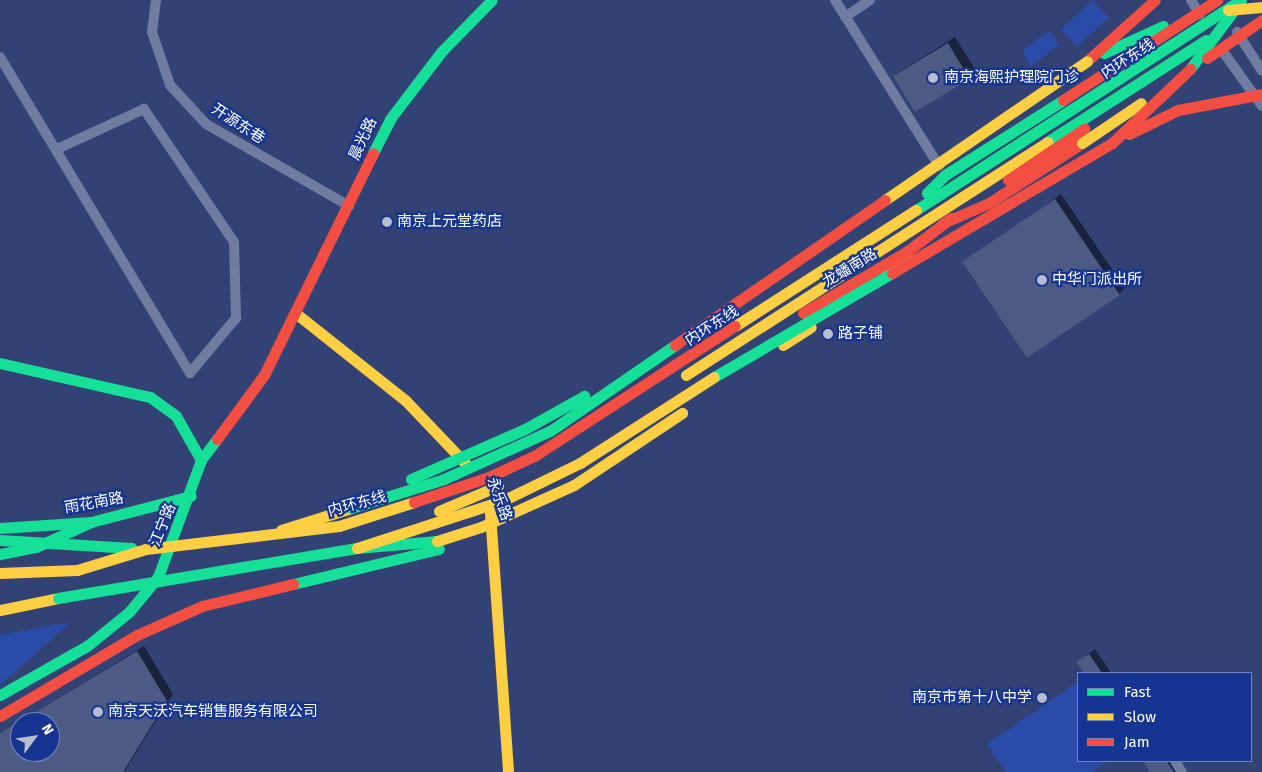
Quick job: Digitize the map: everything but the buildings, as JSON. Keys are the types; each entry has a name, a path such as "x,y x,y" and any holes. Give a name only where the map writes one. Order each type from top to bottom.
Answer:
{"main road":[{"name":"晨光路","path":"298,315 390,119 442,51 492,0"},
{"path":"274,533 315,516 351,508 444,479 550,431 1087,61 1155,0"},
{"path":"927,193 945,175 1216,0"},
{"path":"1112,143 1200,59 1241,0"},
{"name":"内环东线","path":"146,549 339,526 489,477 536,456 1241,0"},
{"name":"内环东线","path":"682,377 1262,2"},
{"path":"1087,61 1163,26 1262,7"},
{"name":"龙蟠南路","path":"474,475 601,409 685,350 927,193 1203,20"},
{"path":"944,223 989,203 1082,143 1262,20"},
{"name":"龙蟠南路","path":"486,500 568,461 909,250 944,223 1216,42"},
{"path":"357,548 502,501 580,463 767,343 937,250 1112,143 1178,110 1262,94"},
{"path":"0,716 137,635 202,606 449,547 511,520 574,485 872,287 909,250"},
{"name":"江宁路","path":"0,694 87,646 129,612 158,577 191,496 201,460 264,375 298,315"},
{"name":"永乐路","path":"298,315 406,401 451,444 474,475 486,500 494,532 508,772"},
{"path":"351,508 525,428 623,374 685,350"},
{"path":"0,363 150,397 176,416 201,460"},
{"path":"357,548 537,467 596,432"},
{"path":"0,610 58,598 357,548 424,545 481,527 574,485"},
{"name":"雨花南路","path":"0,528 91,522 191,496"},
{"path":"0,554 36,547 91,522"},
{"path":"0,540 146,549"},
{"path":"0,573 77,570 146,549"},
{"path":"0,596 58,598"}],"street":[{"name":"开源东巷","path":"156,0 152,32 170,85 206,124 349,206"},
{"path":"835,0 945,175"},
{"path":"845,17 870,0"},
{"path":"1191,0 1216,42 1262,106"},
{"path":"1216,0 1262,71"},
{"path":"1224,53 1242,41"},
{"path":"0,57 190,373 236,318 234,242 144,109 57,149"}],"shaded area":[{"path":"1093,0 1109,18 1077,47 1061,29"},
{"path":"1050,31 1059,45 1031,66 1022,50"},
{"path":"71,622 0,685 0,635"},
{"path":"1077,683 1077,762 1106,762 1091,772 1006,772 987,744"}],"traffic: fast":[{"path":"373,153 390,119 442,51 492,0"},
{"path":"916,210 1241,0"},
{"path":"1190,69 1237,6"},
{"path":"1104,53 1163,26"},
{"path":"1047,142 1206,40"},
{"path":"927,193 945,175 1063,100"},
{"path":"714,377 892,273"},
{"path":"351,508 444,479 550,431 675,345"},
{"path":"0,363 150,397 176,416 201,460"},
{"path":"411,479 525,429 584,396"},
{"path":"0,695 87,646 129,612 158,577 201,460 217,439"},
{"path":"0,528 91,522 191,496"},
{"path":"0,554 36,547 91,522"},
{"path":"0,540 132,548"},
{"path":"58,598 357,548 437,541"},
{"path":"293,584 439,549"}],"traffic: slow":[{"path":"1228,10 1262,7"},
{"path":"885,200 1087,61"},
{"path":"1082,143 1141,103"},
{"path":"686,375 1047,142"},
{"path":"735,326 916,210"},
{"path":"886,273 909,250"},
{"path":"298,315 406,401 465,463"},
{"path":"783,345 811,327"},
{"path":"357,548 502,501 580,463 714,377"},
{"path":"437,541 481,527 574,485 682,413"},
{"path":"439,511 498,486"},
{"path":"0,573 77,570 146,549 339,526 414,502"},
{"path":"281,530 351,508"},
{"path":"490,513 508,772"},
{"path":"0,610 58,598"}],"traffic: jam":[{"path":"1087,61 1155,0"},
{"path":"1063,100 1217,0"},
{"path":"1207,58 1262,20"},
{"path":"892,273 1112,143 1190,69"},
{"path":"1129,134 1178,110 1262,94"},
{"path":"1008,180 1084,129"},
{"path":"943,223 989,203 1082,143"},
{"path":"217,439 264,375 373,153"},
{"path":"675,345 885,200"},
{"path":"803,313 909,250 951,218"},
{"path":"414,502 489,477 536,455 735,326"},
{"path":"0,716 137,635 202,606 293,584"}],"place":[{"name":"南京海熙护理院门诊","path":"933,78"},
{"name":"南京上元堂药店","path":"387,222"},
{"name":"中华门派出所","path":"1042,280"},
{"name":"路子铺","path":"828,334"},
{"name":"南京市第十八中学","path":"1042,698"},
{"name":"南京天沃汽车销售服务有限公司","path":"98,712"}]}
